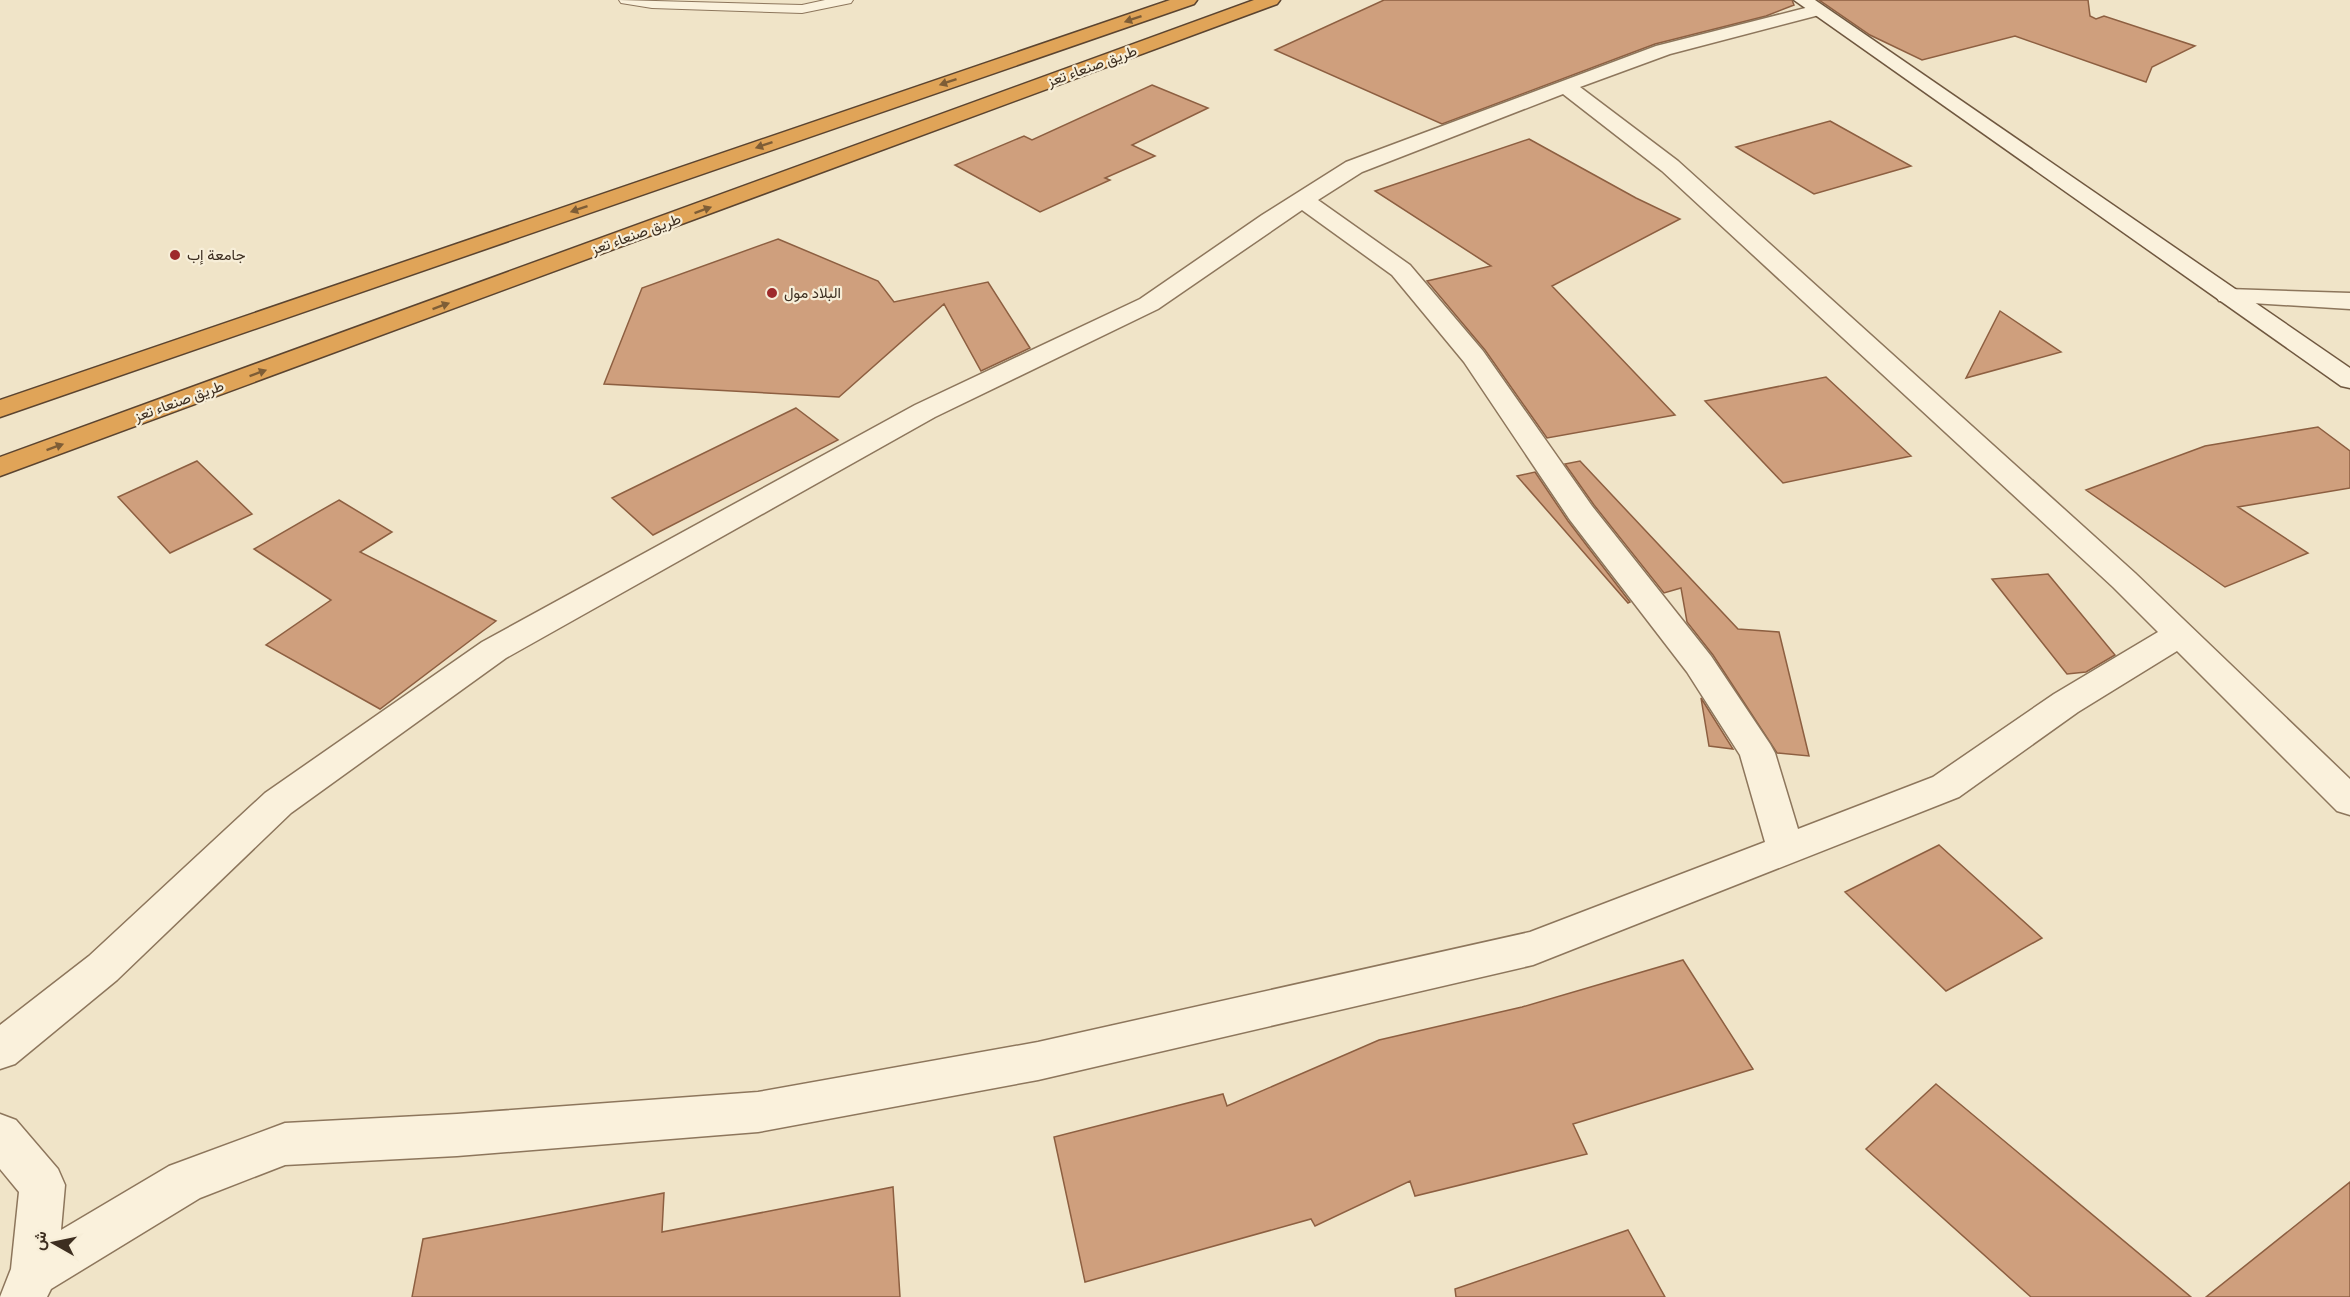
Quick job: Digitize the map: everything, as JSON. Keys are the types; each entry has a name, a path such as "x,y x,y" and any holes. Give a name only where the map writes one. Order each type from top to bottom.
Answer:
{"highway":[{"name":"طريق صنعاء تعز","path":"0,409 1188,0"},
{"name":"طريق صنعاء تعز","path":"0,467 1271,0"}],"street":[{"path":"0,1050 102,968 278,804 494,650 925,411 1149,304 1302,199 1354,168 1663,50 1810,5 2350,381"},
{"path":"1565,86 1670,166 2124,580 2350,801"},
{"path":"1302,199 1401,270 1474,357 1581,513 1699,664 1757,753 1786,849"},
{"path":"2228,296 2350,302"},
{"path":"28,1285 185,1182 285,1144 468,1134 758,1112 1038,1061 1533,948 1946,787 2066,703 2180,634"},
{"path":"0,1135 42,1185 28,1285"}],"lane":[{"path":"626,0 802,9 846,0"}],"building":[{"path":"1384,0 1792,0 1794,5 1766,16 1655,44 1442,124 1275,50"},
{"path":"1819,0 2088,0 2090,16 2096,19 2104,16 2195,46 2152,67 2146,82 2015,36 1922,60 1870,35"},
{"path":"1152,85 1208,108 1132,145 1155,156 1105,178 1110,180 1040,212 955,165 1024,136 1032,140"},
{"path":"1830,121 1911,166 1814,194 1736,147"},
{"path":"1529,139 1636,198 1680,219 1552,286 1675,415 1547,438 1485,350 1427,281 1491,266 1375,191"},
{"path":"778,239 878,281 894,302 988,282 1030,348 981,371 944,304 839,397 604,384 642,288"},
{"path":"2000,311 2061,352 1966,378"},
{"path":"1826,377 1911,456 1783,483 1705,401"},
{"path":"796,408 838,440 653,535 612,498"},
{"path":"2318,427 2350,451 2350,488 2238,507 2308,553 2225,587 2086,490 2205,446"},
{"path":"197,461 252,514 170,553 118,497"},
{"path":"1580,461 1738,629 1779,632 1809,756 1777,753 1713,655 1687,622 1681,588 1664,593 1594,505 1565,464"},
{"path":"1535,472 1568,521 1630,602 1628,603 1517,476"},
{"path":"339,500 392,532 360,552 496,621 380,709 266,645 331,600 254,549"},
{"path":"2048,574 2115,655 2086,672 2067,674 1992,579"},
{"path":"1701,698 1733,749 1709,746"},
{"path":"1939,845 2042,938 1946,991 1845,892"},
{"path":"1683,960 1753,1069 1573,1124 1587,1154 1415,1196 1410,1181 1315,1226 1311,1219 1085,1282 1054,1137 1223,1094 1227,1106 1379,1040 1522,1007"},
{"path":"1936,1084 2191,1297 2031,1297 1866,1149"},
{"path":"2350,1182 2350,1297 2206,1297"},
{"path":"893,1187 900,1297 412,1297 423,1239 664,1193 662,1232"},
{"path":"1628,1230 1665,1297 1456,1297 1455,1289"}],"place":[{"name":"جامعة إب","path":"175,255"},
{"name":"البلاد مول","path":"772,293"}]}
